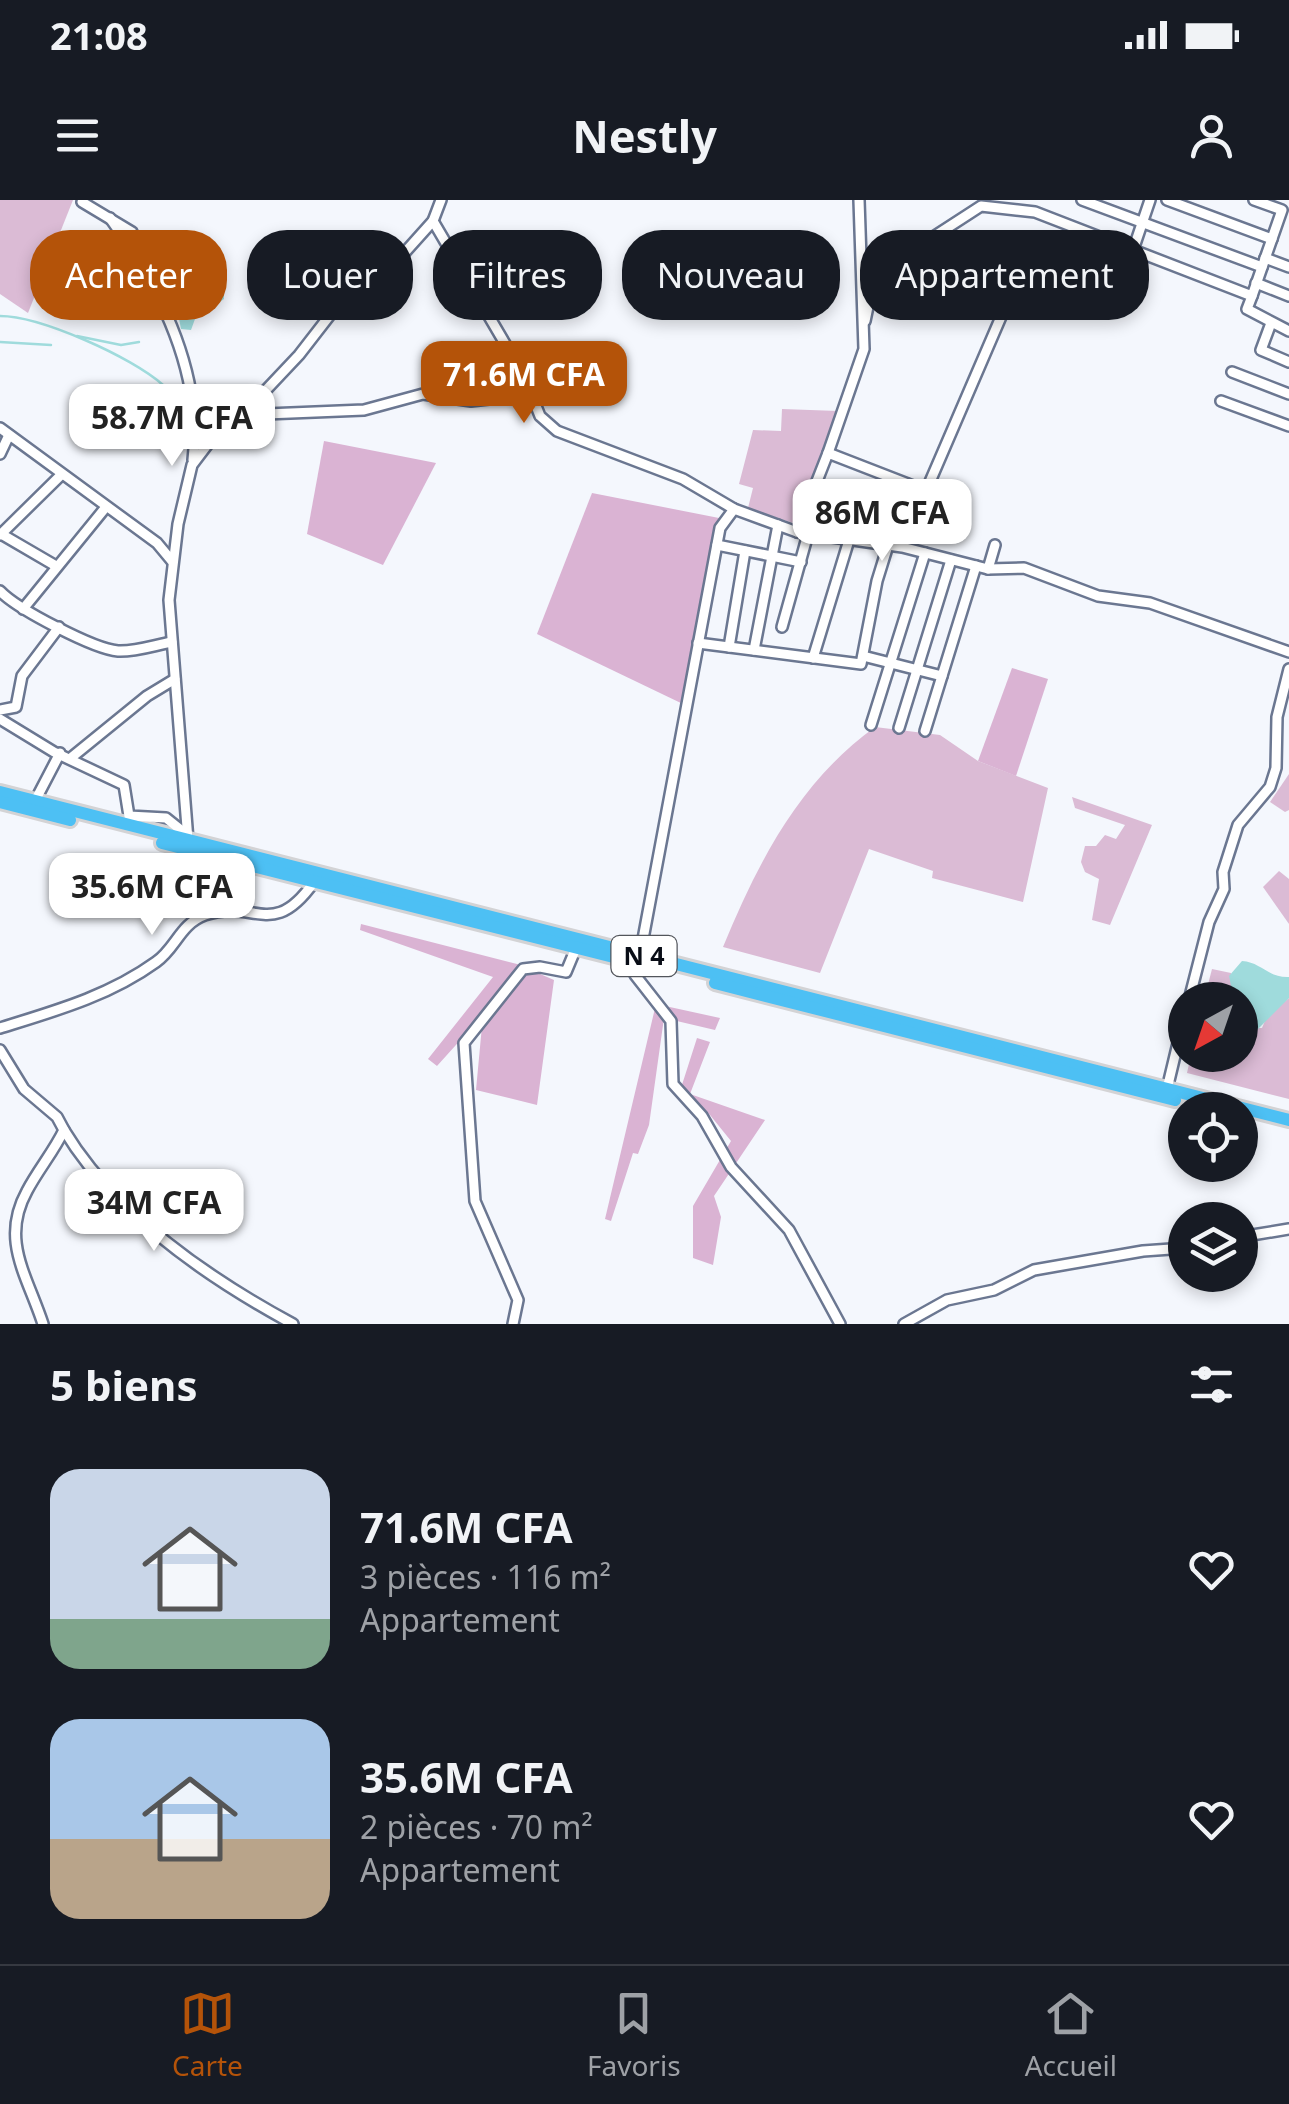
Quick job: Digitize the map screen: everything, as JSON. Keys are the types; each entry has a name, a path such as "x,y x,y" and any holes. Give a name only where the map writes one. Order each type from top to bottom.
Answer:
{"highway":[{"name":"N 4","path":"0,792 187,837 1168,1097"},
{"name":"N 4","path":"0,802 576,948 639,959 1289,1120"},
{"path":"1258,1121 1289,1129"}],"street":[{"path":"192,465 214,436 298,355 322,320 354,293 381,280 433,220 441,200"},
{"path":"782,627 800,562 803,533 864,349 859,200"},
{"path":"1082,200 1142,224 1289,267"},
{"path":"1140,230 1150,200"},
{"path":"1167,200 1272,239"},
{"path":"1254,200 1282,210 1246,309 1289,330"},
{"path":"82,201 129,230"},
{"path":"941,230 973,208 1034,212 1077,230"},
{"path":"110,218 156,287 188,379 195,440 172,562 172,642 187,837"},
{"path":"433,220 524,376 537,408"},
{"path":"1276,226 1289,232"},
{"path":"1149,259 1252,296"},
{"path":"1256,283 1289,296"},
{"path":"828,452 926,491 1000,320"},
{"path":"1270,324 1261,350 1289,362"},
{"path":"1232,372 1289,394"},
{"path":"239,416 364,410 423,394 471,401 516,396 537,408 557,430 684,479 734,508 778,525 988,569 1024,568 1098,596 1150,603 1289,652"},
{"path":"1221,401 1289,426"},
{"path":"0,428 157,542 172,562"},
{"path":"0,454 10,435"},
{"path":"56,566 1,534 60,475"},
{"path":"698,643 861,664 887,545 907,484"},
{"path":"22,609 106,507"},
{"path":"734,508 720,528 634,976 673,1028 674,1084 702,1116 732,1167 788,1230 840,1324"},
{"path":"754,650 778,525"},
{"path":"813,658 849,540"},
{"path":"988,569 995,544"},
{"path":"717,545 800,562"},
{"path":"729,647 745,550"},
{"path":"871,726 926,553"},
{"path":"899,728 951,560"},
{"path":"925,731 976,566"},
{"path":"0,591 22,609 118,651 172,642"},
{"path":"0,710 16,707 22,676 59,627"},
{"path":"863,656 942,676"},
{"path":"1193,982 1209,922 1224,888 1223,872 1238,825 1270,788 1276,768 1276,716 1289,670"},
{"path":"72,757 104,728 176,679"},
{"path":"0,719 124,785 129,816 166,818 187,837"},
{"path":"35,802 60,753"},
{"path":"0,1028 94,998 156,962 188,924 207,914 230,911 276,916 304,897 314,882"},
{"path":"514,1324 518,1300 475,1201 464,1042 522,970 540,967 566,972 576,948"},
{"path":"0,1050 24,1090 57,1117 82,1158 142,1219 206,1273 294,1324"},
{"path":"1167,1089 1171,1072"},
{"path":"43,1324 16,1252 12,1227 27,1191 64,1130"},
{"path":"1258,1234 1289,1230"},
{"path":"904,1324 946,1300 994,1290 1034,1270 1168,1249"}],"shaded area":[{"path":"0,200 73,200 61,230 30,230 28,313 0,294"},
{"path":"782,409 838,411 796,524 748,508 753,488 739,484 753,430 781,431"},
{"path":"324,441 436,463 383,565 307,534"},
{"path":"592,493 719,518 685,705 537,634"},
{"path":"1012,668 1048,679 1016,776 978,761"},
{"path":"875,727 940,735 978,761 1048,788 1023,902 932,878 933,871 869,849 820,973 723,947 766,855 803,798 848,749"},
{"path":"1289,774 1289,810 1285,812 1270,802"},
{"path":"1072,797 1152,825 1110,925 1092,920 1099,879 1085,872 1081,862 1085,846 1096,846 1105,835 1116,839 1125,825 1075,808"},
{"path":"1279,871 1289,879 1289,924 1263,887"},
{"path":"361,924 517,964 554,980 537,1105 476,1090 483,1015 437,1066 428,1059 493,977 360,930"},
{"path":"1212,969 1231,973 1232,982 1209,982"},
{"path":"1289,998 1289,1099 1187,1073 1258,1072 1258,1028"},
{"path":"656,1004 720,1018 715,1030 664,1018 649,1125 638,1154 633,1153 611,1221 605,1219"},
{"path":"697,1038 710,1042 690,1094 765,1120 714,1196 721,1217 713,1265 693,1258 693,1206 731,1141 710,1115 680,1091"}],"water":[{"path":"179,320 195,320 191,330 181,329"},
{"path":"1242,961 1254,964 1289,977 1289,998 1258,1029 1258,982 1230,982 1229,976"}],"waterway":[{"path":"0,316 38,323 85,340 130,362 163,385"},
{"path":"77,336 121,345 139,342"},
{"path":"0,342 51,345"}]}
